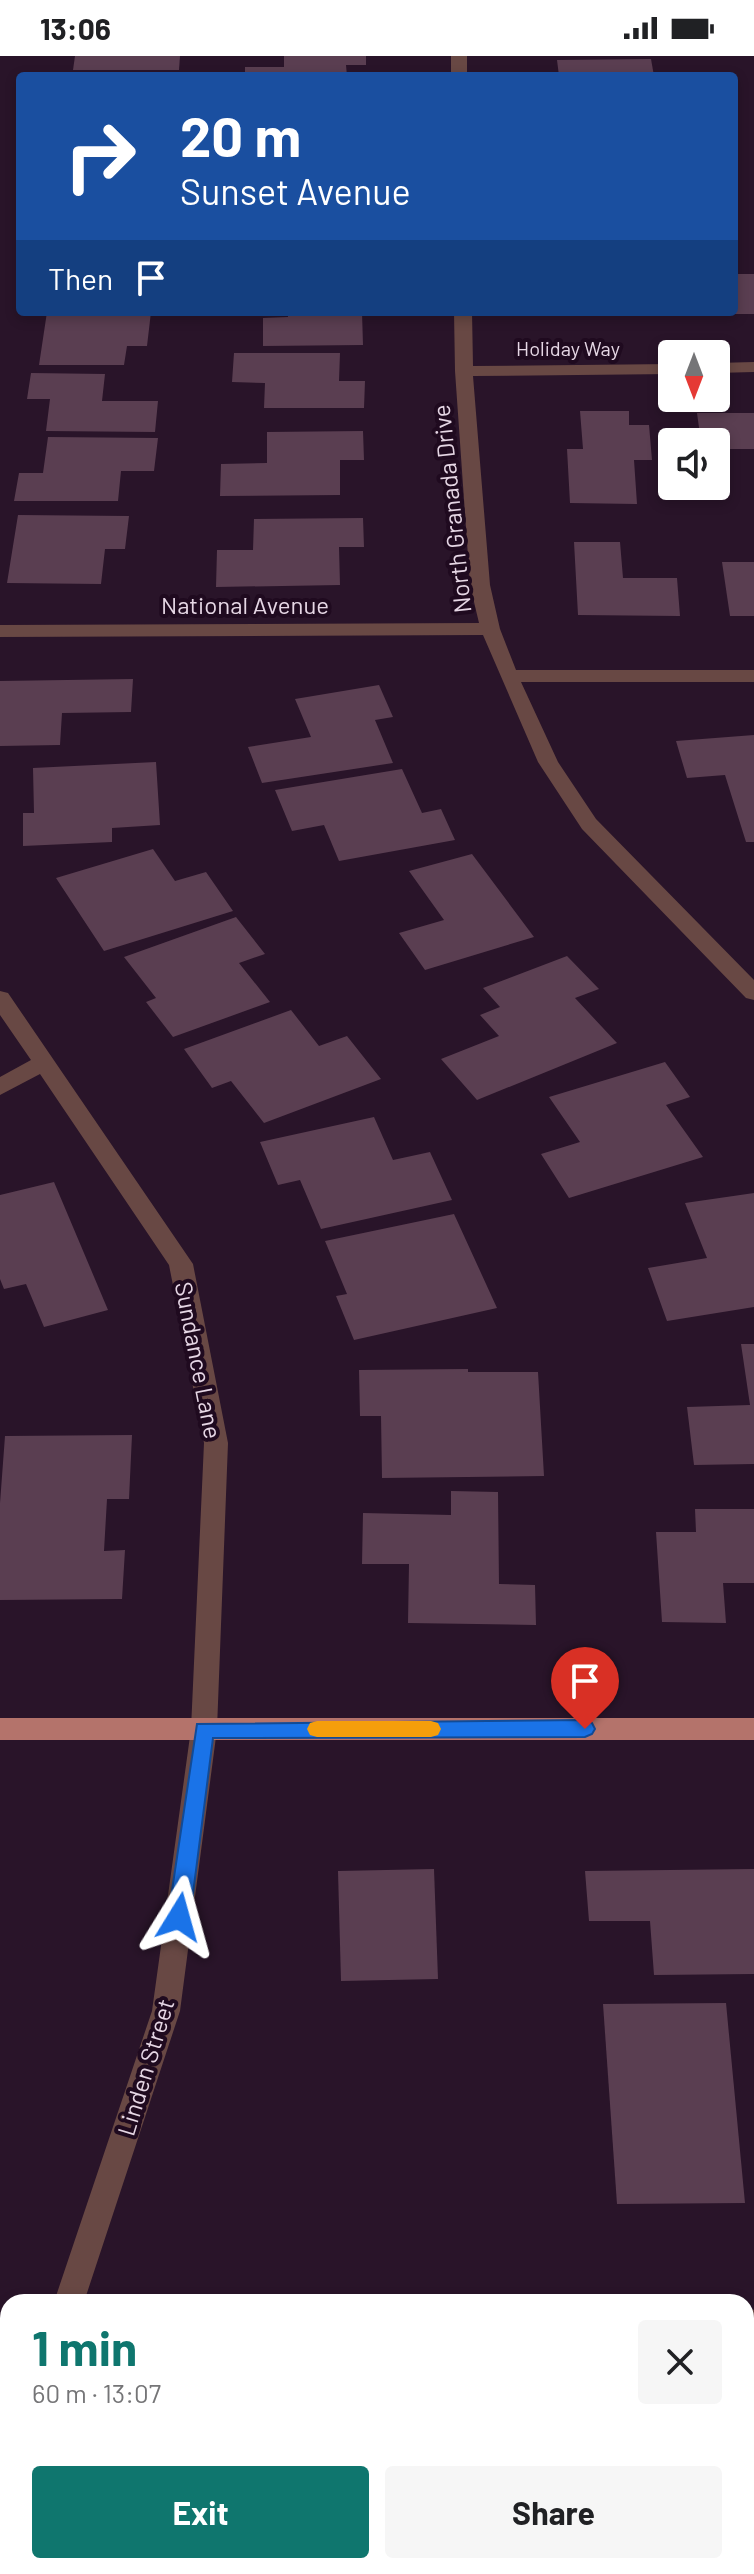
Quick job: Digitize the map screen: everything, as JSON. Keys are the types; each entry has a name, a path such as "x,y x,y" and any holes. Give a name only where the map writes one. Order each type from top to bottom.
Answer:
{"main road":[{"path":"0,1729 754,1729"}],"street":[{"name":"North Granada Drive","path":"463,316 464,371 480,585 490,629 508,676 548,762 589,824 754,993"},
{"path":"730,368 754,367"},
{"name":"Holiday Way","path":"464,371 658,369"},
{"name":"National Avenue","path":"0,631 490,629"},
{"path":"508,676 754,676"},
{"name":"Sundance Lane","path":"0,998 181,1264 216,1443 204,1729"},
{"path":"0,1087 45,1062"},
{"name":"Linden Street","path":"72,2294 166,2011 204,1729"}],"building":[{"path":"75,56 180,56 179,70 73,70"},
{"path":"284,56 366,56 366,65 346,65 347,72 245,72 245,67 284,67"},
{"path":"651,59 653,72 558,72 557,60"},
{"path":"738,274 754,274 754,314 738,314"},
{"path":"46,316 151,316 147,346 127,346 124,365 39,365"},
{"path":"362,316 363,345 263,346 263,318"},
{"path":"234,353 340,353 339,381 365,381 364,408 264,408 265,383 232,382"},
{"path":"31,373 105,374 102,401 158,401 155,432 46,431 50,399 27,399"},
{"path":"580,411 629,411 629,425 649,425 652,460 634,460 637,504 570,503 567,449 583,449"},
{"path":"697,413 754,413 754,449 730,449 730,428 699,428"},
{"path":"363,431 364,460 340,460 340,495 220,496 221,464 267,463 267,432"},
{"path":"48,437 158,438 154,471 121,471 118,501 14,501 19,473 43,473"},
{"path":"18,515 129,516 125,549 105,549 101,584 7,583"},
{"path":"363,518 364,547 339,547 340,585 216,587 217,550 253,550 254,519"},
{"path":"574,542 620,542 623,578 677,578 680,616 578,615"},
{"path":"722,562 754,562 754,616 730,616"},
{"path":"133,679 131,712 62,713 60,745 0,746 0,681"},
{"path":"379,685 393,717 375,720 393,763 262,783 248,747 311,737 295,699"},
{"path":"754,735 754,842 746,842 725,775 687,778 676,741"},
{"path":"156,762 160,825 112,828 112,842 23,846 23,813 34,813 33,768"},
{"path":"402,769 422,813 441,809 455,840 339,861 324,825 292,831 275,790"},
{"path":"153,849 175,881 206,872 233,911 104,951 56,878"},
{"path":"472,854 534,937 425,970 399,933 444,920 409,871"},
{"path":"236,917 265,954 239,963 270,1002 173,1037 146,1002 156,998 124,957"},
{"path":"567,956 599,989 575,998 617,1043 477,1100 441,1059 499,1036 480,1015 500,1007 483,988"},
{"path":"291,1010 319,1046 347,1036 381,1079 264,1123 231,1081 212,1088 184,1049"},
{"path":"665,1062 690,1097 666,1105 703,1157 569,1198 541,1154 580,1142 549,1097"},
{"path":"374,1117 393,1160 430,1152 452,1200 321,1229 300,1180 278,1185 260,1142"},
{"path":"54,1182 108,1310 44,1327 26,1284 4,1289 0,1279 0,1195"},
{"path":"754,1193 754,1307 667,1321 648,1268 707,1258 685,1203"},
{"path":"454,1214 497,1308 354,1340 336,1296 347,1294 325,1241"},
{"path":"741,1344 754,1344 754,1464 694,1465 687,1407 750,1405"},
{"path":"468,1369 468,1372 538,1372 544,1476 382,1478 381,1416 360,1416 359,1370"},
{"path":"132,1435 129,1499 107,1499 104,1551 125,1550 122,1599 0,1600 0,1503 5,1436"},
{"path":"451,1491 498,1492 499,1584 535,1585 536,1625 408,1623 409,1564 362,1564 363,1513 451,1515"},
{"path":"695,1509 754,1509 754,1583 723,1583 726,1623 662,1622 656,1532 696,1532"},
{"path":"434,1869 438,1979 341,1981 338,1871"},
{"path":"754,1869 754,1974 654,1975 650,1921 589,1921 585,1871"},
{"path":"726,2003 745,2203 617,2204 603,2004"}],"slow traffic":[{"path":"317,1729 431,1729"}],"route":[{"path":"179,1917 204,1729 585,1729"}]}
